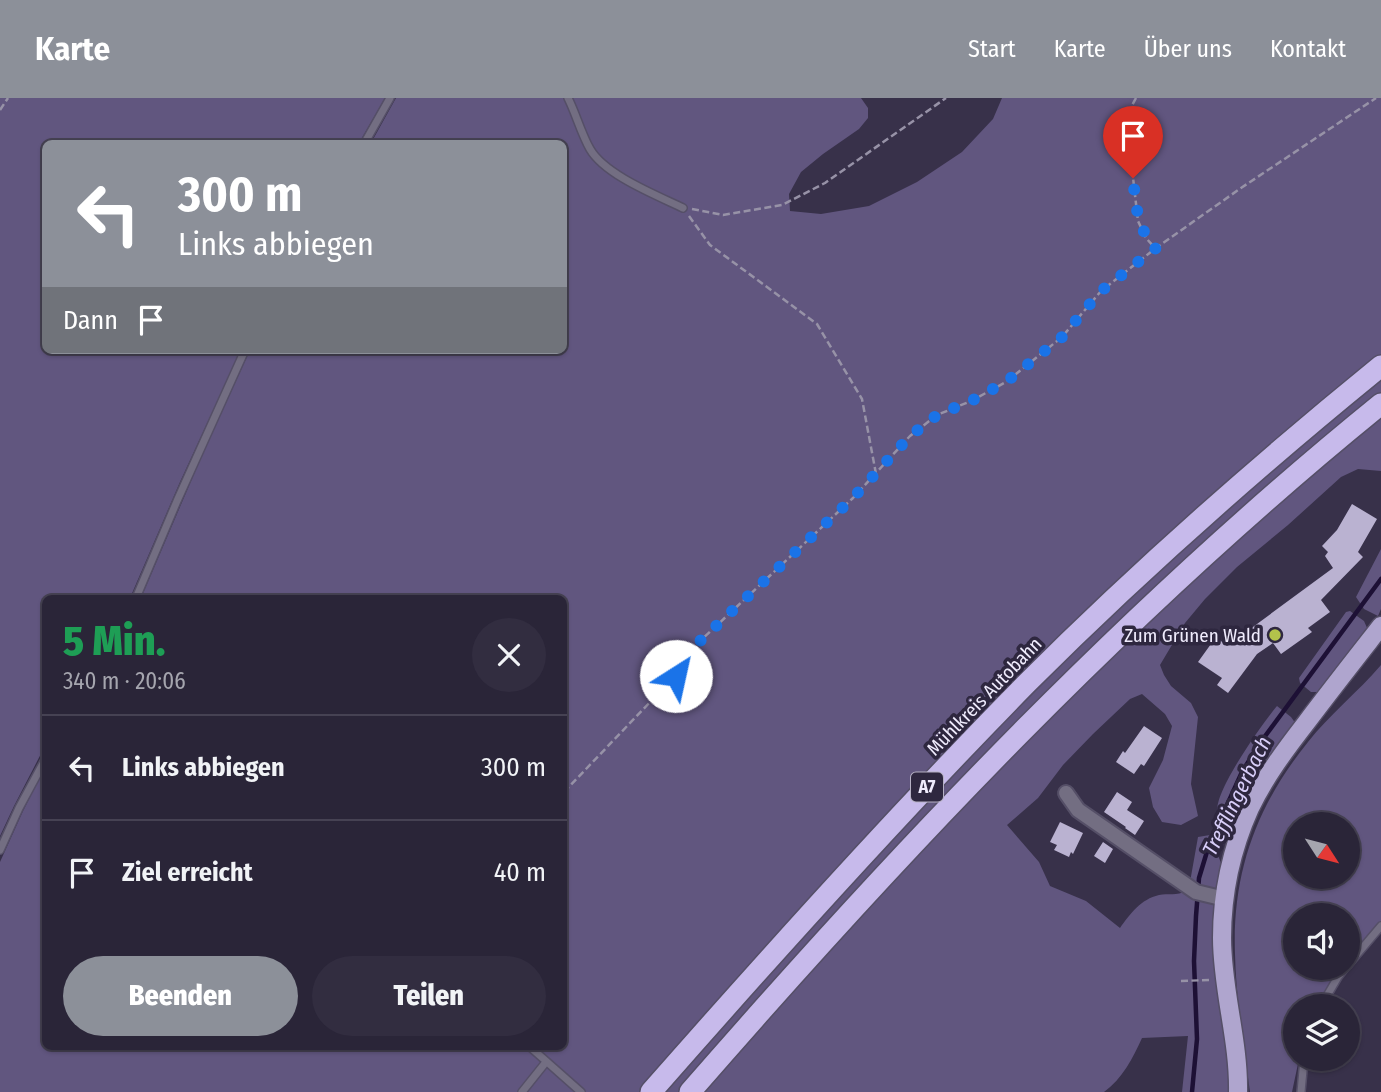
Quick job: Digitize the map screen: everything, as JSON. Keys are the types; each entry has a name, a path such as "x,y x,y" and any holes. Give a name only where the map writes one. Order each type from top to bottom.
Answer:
{"highway":[{"name":"Mühlkreis Autobahn","path":"651,1092 820,902 1027,683 1222,500 1381,366"},
{"name":"A7","path":"690,1092 948,808 1115,638 1241,521 1381,404"}],"main road":[{"path":"1238,1092 1237,1058 1224,968 1219,897 1239,837 1261,786 1381,626"}],"street":[{"path":"1066,793 1078,810 1196,892 1219,897"}],"lane":[{"path":"366,140 390,98"},
{"path":"568,98 591,151 609,169 631,183 683,208"},
{"path":"137,595 243,354"},
{"path":"0,850 42,765"},
{"path":"1360,950 1381,926"},
{"path":"534,1050 579,1090"},
{"path":"522,1092 547,1062"},
{"path":"1301,1092 1303,1071"}],"path":[{"path":"0,110 8,98"},
{"path":"683,208 723,215 782,205 825,183 946,98"},
{"path":"1136,98 1128,113 1128,134 1138,221 1146,238 1156,248"},
{"path":"567,789 676,676 699,642 853,498 910,436 937,415 1006,382 1062,337 1101,291 1156,248 1376,98"},
{"path":"683,208 710,245 817,324 862,399 876,474"},
{"path":"1181,981 1206,981"}],"shaded area":[{"path":"0,98 385,98 361,140 42,140 42,354 239,354 131,595 42,595 42,752 0,836"},
{"path":"396,98 861,98 868,108 868,118 859,129 801,172 789,194 790,211 821,214 869,206 917,182 962,152 993,119 1002,98 1381,98 1381,471 1358,469 1341,477 1237,567 1185,623 1160,665 1171,686 1191,703 1198,717 1191,784 1198,816 1181,825 1162,822 1153,807 1149,788 1163,760 1172,726 1165,714 1142,694 1130,699 1093,734 1063,765 1038,798 1007,825 1039,862 1050,886 1086,901 1120,928 1141,904 1159,895 1186,891 1209,900 1216,906 1218,990 1230,1092 1182,1092 1188,1036 1142,1038 1122,1074 1104,1092 0,1092 0,862 42,773 42,1050 567,1050 567,595 142,595 248,354 567,354 567,140 373,140"},
{"path":"1381,549 1381,609 1378,616 1364,609 1356,597"},
{"path":"1350,611 1364,621 1368,630 1319,692 1311,692 1300,683 1299,678 1346,612"},
{"path":"1381,665 1381,921 1360,945 1360,903 1283,903 1283,980 1331,980 1323,994 1283,994 1283,1071 1296,1071 1292,1092 1250,1092 1235,954 1235,924 1243,867 1251,841 1275,790 1316,732"},
{"path":"1277,706 1296,724 1241,813 1223,819 1217,811 1227,781 1249,744"},
{"path":"1210,835 1221,863 1217,892 1200,888 1190,882 1198,837"}],"building":[{"name":"Zum Grünen Wald","path":"1352,504 1377,519 1358,552 1363,557 1321,600 1330,612 1308,628 1312,632 1281,654 1273,643 1257,654 1228,693 1217,685 1222,678 1198,662 1216,637 1227,646 1333,568 1325,556 1328,552 1322,546 1337,530"},
{"path":"1144,726 1162,738 1144,766 1141,764 1134,774 1116,762"},
{"path":"1117,792 1132,802 1127,810 1144,821 1135,835 1104,812"},
{"path":"1060,822 1083,833 1069,857 1054,850 1057,845 1050,842"},
{"path":"1103,842 1113,849 1105,863 1094,856"}],"waterway":[{"name":"Trefflingerbach","path":"1192,1092 1197,1039 1194,961 1196,916 1199,878 1209,845 1242,772 1260,743 1381,579"}],"place":[{"name":"Zum Grünen Wald","path":"1275,635"}],"route":[{"path":"676,676 699,642 853,498 910,436 937,415 1006,382 1062,337 1101,291 1156,248 1146,238 1138,221 1133,178"}]}
